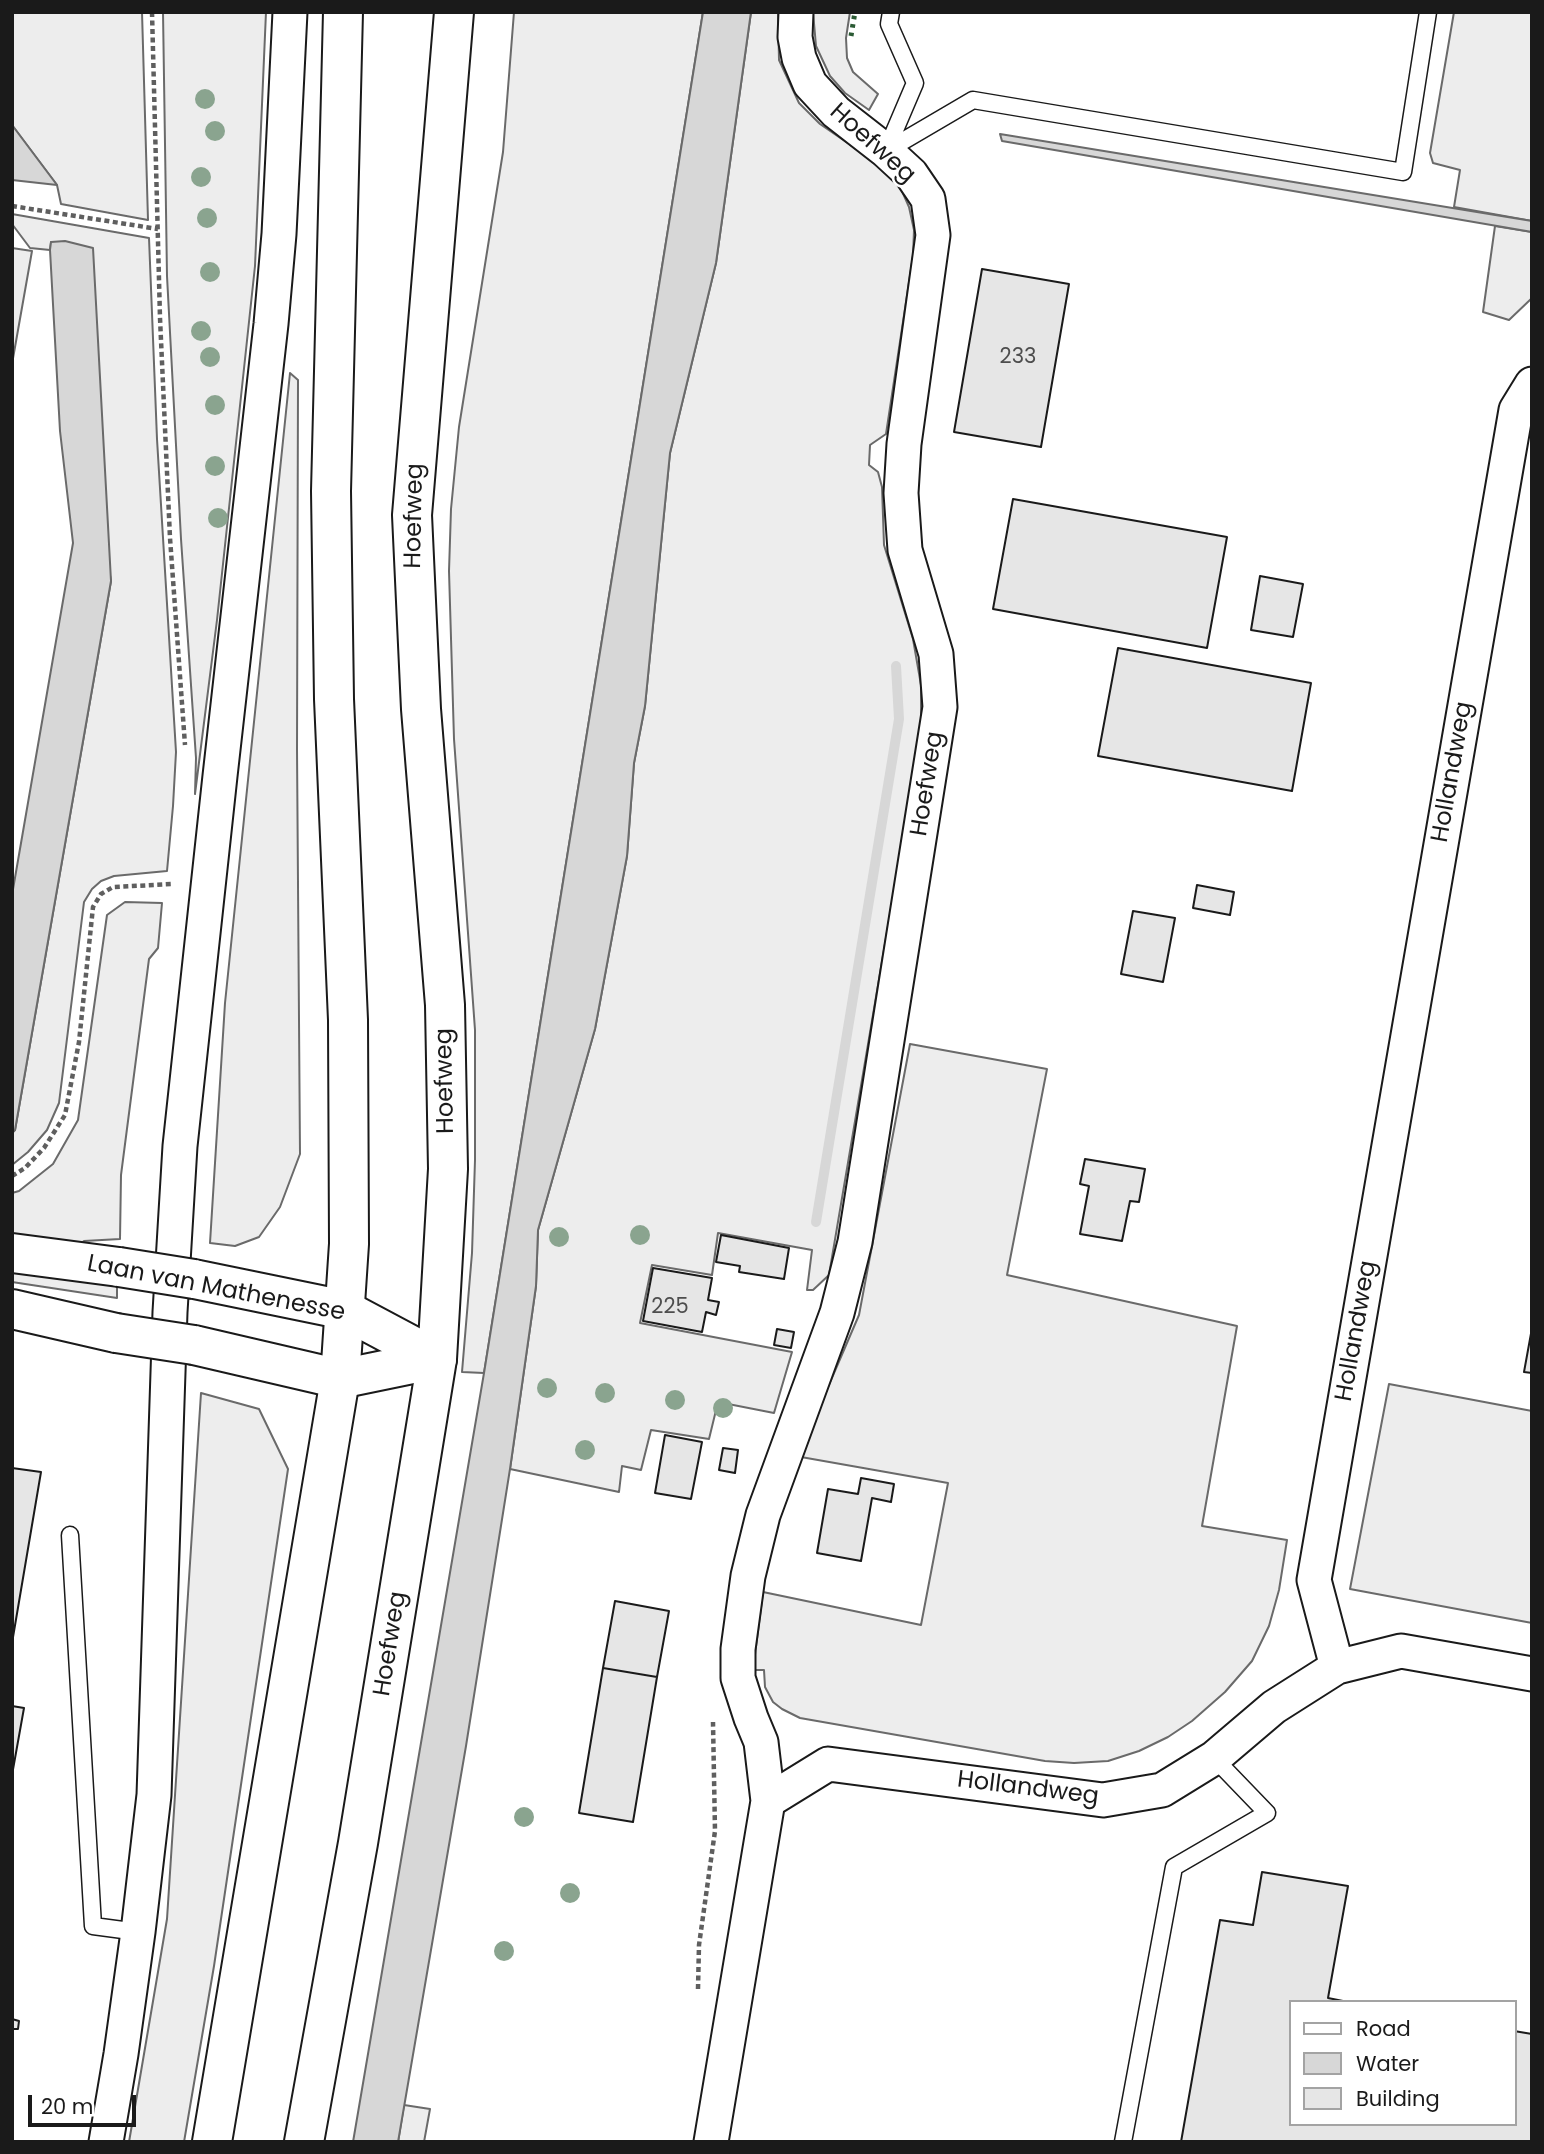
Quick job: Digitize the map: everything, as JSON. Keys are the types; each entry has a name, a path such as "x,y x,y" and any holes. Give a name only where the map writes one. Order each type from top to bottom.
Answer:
{"main road":[{"path":"212,2142 340,1379 345,1310 349,1244 348,1020 334,699 331,491 343,12"},
{"name":"Hoefweg","path":"304,2142 358,1843 437,1359 448,1169 445,1005 421,709 412,515 454,12"},
{"name":"Laan van Mathenesse","path":"12,1253 194,1279 345,1310 437,1359"},
{"path":"12,1309 117,1333 194,1345 340,1379 437,1359"}],"street":[{"path":"106,2142 138,1932 154,1795 170,1312 180,1146 272,312 279,234 290,12"},
{"name":"Hoefweg","path":"711,2142 768,1801 761,1742 738,1678 738,1649 748,1576 763,1515 837,1314 855,1242 940,707 936,654 905,550 901,493 904,444 933,235 928,199 911,174 886,150 836,112 810,84 799,58 795,37 796,12"},
{"name":"Hollandweg","path":"768,1801 828,1764 1103,1800 1161,1790 1214,1758 1274,1707 1337,1667 1314,1580 1516,410 1532,384"},
{"path":"1337,1667 1401,1651 1532,1674"}],"lane":[{"path":"886,150 915,83 889,24 891,12"},
{"path":"886,150 973,100 1403,173 1428,12"},
{"path":"69,1535 93,1926 138,1932"},
{"path":"1123,2142 1174,1867 1267,1813 1214,1758"}],"path":[{"path":"152,12 170,538 186,756"},
{"path":"12,205 158,229"},
{"path":"12,1176 44,1148 65,1115 79,1042 93,907 101,894 113,887 177,884"},
{"path":"698,1992 699,1945 715,1831 713,1716 738,1678"}],"shaded area":[{"path":"12,12 142,12 148,220 61,204 57,185 12,125"},
{"path":"163,12 266,12 255,266 217,620 195,794 196,758 167,276"},
{"path":"514,12 703,12 484,1373 462,1372 472,1253 475,1030 454,739 449,571 451,509 459,427 503,152"},
{"path":"751,12 778,12 779,60 799,103 820,124 881,166 898,182 909,207 914,230 913,256 886,434 870,445 869,465 878,472 882,487 884,545 913,639 921,685 921,731 829,1275 813,1290 807,1290 812,1250 718,1233 712,1275 652,1265 640,1323 792,1352 774,1413 718,1402 709,1439 651,1430 641,1470 622,1466 619,1492 510,1469 536,1286 538,1230 595,1029 627,856 634,763 645,706 670,453 716,263"},
{"path":"813,12 850,12 846,38 847,58 853,72 878,94 869,110 845,93 830,76 816,46"},
{"path":"1454,12 1532,12 1532,221 1454,207 1460,170 1433,163 1430,153"},
{"path":"12,214 149,238 157,439 176,752 167,871 114,876 101,881 84,902 59,1103 47,1130 28,1152 12,1165 12,1133 15,1130 111,581 51,242 50,250 30,248 12,224"},
{"path":"1495,226 1532,232 1532,298 1509,320 1483,312"},
{"path":"12,248 32,251 12,364"},
{"path":"290,373 298,380 300,1154 280,1207 259,1237 235,1246 210,1243 225,1003"},
{"path":"125,902 162,903 158,948 149,959 121,1175 120,1239 84,1241 76,1248 12,1241 12,1193 19,1191 53,1164 78,1120 107,915"},
{"path":"910,1044 1047,1069 1007,1275 1237,1326 1202,1526 1287,1540 1279,1590 1269,1626 1252,1661 1225,1692 1192,1721 1168,1737 1139,1751 1108,1761 1045,1761 800,1718 773,1702 765,1687 764,1670 753,1670 763,1592 921,1625 948,1483 801,1457 859,1315"},
{"path":"12,1266 117,1285 117,1298 12,1282"},
{"path":"1389,1384 1532,1411 1532,1623 1350,1589"},
{"path":"201,1393 259,1409 288,1469 214,1966 184,2142 129,2142 167,1919"},
{"path":"404,2105 430,2109 424,2142 398,2142"}],"water":[{"path":"703,12 751,12 716,263 670,453 645,706 634,763 627,856 595,1029 538,1230 536,1286 510,1469 398,2142 353,2142 484,1373"},
{"path":"12,125 57,185 12,180"},
{"path":"1000,134 1532,221 1532,232 1002,141"},
{"path":"65,241 93,248 111,581 15,1130 12,1133 12,895 73,543 60,431 50,250 51,242"}],"building":[{"path":"982,269 1069,284 1041,447 954,432"},
{"path":"1013,499 1227,537 1207,648 993,609"},
{"path":"1260,576 1303,584 1293,637 1251,630"},
{"path":"1118,648 1311,683 1292,791 1098,756"},
{"path":"1197,885 1234,892 1230,915 1193,908"},
{"path":"1133,911 1175,918 1163,982 1121,974"},
{"path":"1085,1159 1145,1169 1139,1202 1130,1201 1122,1241 1080,1234 1089,1186 1080,1184"},
{"path":"721,1235 789,1248 784,1279 739,1272 740,1266 716,1262"},
{"path":"653,1268 712,1278 708,1300 719,1302 716,1315 706,1312 702,1332 643,1321"},
{"path":"1532,1328 1532,1373 1524,1372"},
{"path":"777,1329 794,1332 791,1348 774,1345"},
{"path":"665,1435 702,1442 691,1499 655,1493"},
{"path":"723,1448 738,1450 735,1473 719,1470"},
{"path":"12,1468 41,1472 12,1643"},
{"path":"861,1478 894,1484 891,1502 872,1498 861,1561 817,1553 828,1489 858,1494"},
{"path":"615,1601 669,1611 657,1677 603,1668"},
{"path":"603,1668 657,1677 633,1822 579,1813"},
{"path":"12,1706 24,1708 12,1775"},
{"path":"1262,1872 1348,1886 1328,1998 1338,2000 1288,2000 1288,2126 1516,2126 1516,2031 1532,2034 1532,2142 1181,2142 1220,1920 1253,1925"},
{"path":"12,2019 19,2021 18,2029 12,2029"}],"waterway":[{"path":"816,1222 899,719 896,666"}],"hedge":[{"path":"851,36 855,12"}]}
